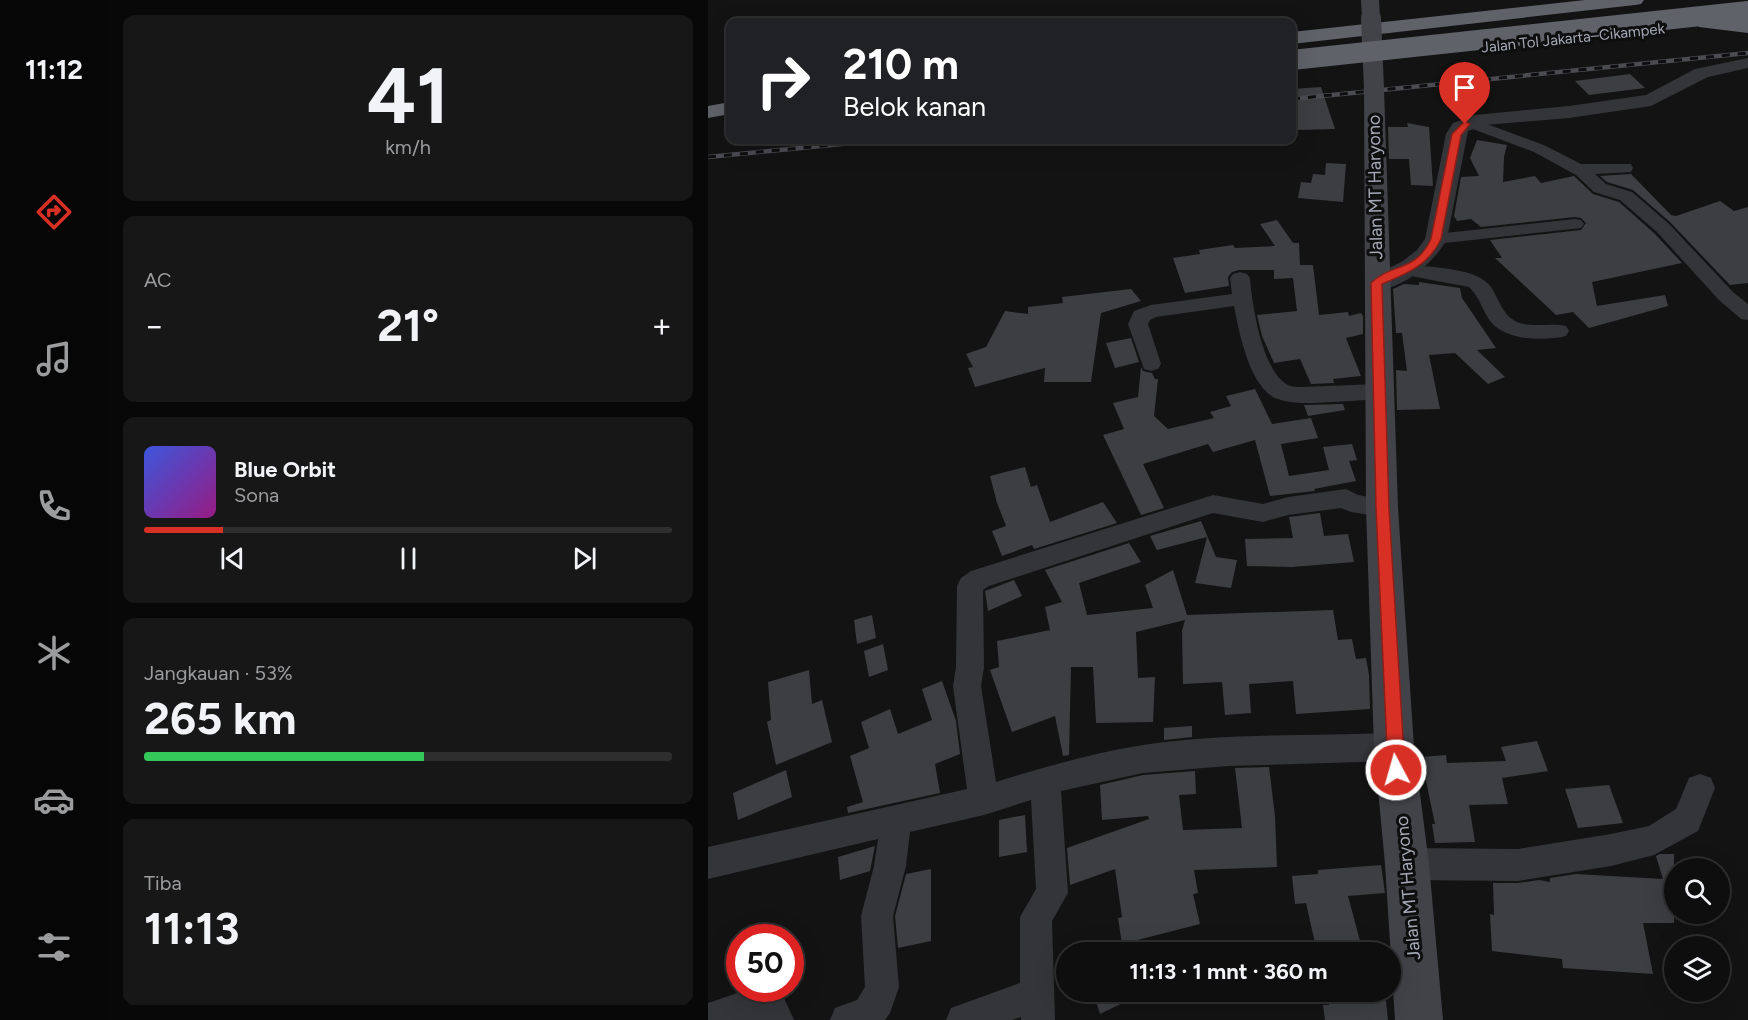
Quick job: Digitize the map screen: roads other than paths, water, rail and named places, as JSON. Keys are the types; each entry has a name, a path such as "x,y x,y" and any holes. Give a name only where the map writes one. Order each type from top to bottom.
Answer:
{"highway":[{"path":"1296,38 1635,0"},
{"path":"1296,53 1748,4"},
{"path":"1296,60 1748,11"},
{"name":"Jalan Tol Jakarta–Cikampek","path":"1296,68 1748,19"},
{"path":"1706,23 1748,27"},
{"path":"708,115 726,109"},
{"path":"708,115 726,114"},
{"path":"708,124 726,122"},
{"path":"708,132 726,130"}],"main road":[{"name":"Jalan MT Haryono","path":"1371,9 1382,508 1394,747 1407,864 1419,1020"}],"street":[{"path":"1377,283 1407,270 1424,258 1436,239 1456,134 1468,122 1612,107 1651,100 1702,73 1748,63"},
{"path":"1468,122 1539,149 1578,169 1600,188 1626,196 1663,228 1726,296 1748,314"},
{"path":"1578,169 1625,168"},
{"path":"1436,239 1575,224"},
{"path":"1407,270 1479,282 1501,320 1508,325 1527,331 1559,331"},
{"path":"1151,364 1138,324 1141,316 1151,311 1240,288 1261,368 1274,387 1283,393 1298,394 1379,391"},
{"path":"984,800 968,686 970,586 980,578 1213,504 1263,513 1288,506 1346,498 1351,503 1382,508"},
{"path":"708,863 984,800 1045,781 1143,759 1228,752 1394,747"},
{"path":"963,1020 1037,1007 1036,917 1052,893 1045,781"},
{"path":"1407,864 1518,865 1611,850 1654,840 1687,820 1700,788"},
{"path":"847,1020 868,1014 878,1002 882,987 877,915 890,866 896,820"},
{"path":"710,1020 761,1004 771,1008 777,1020"}],"railway":[{"path":"1296,99 1748,53"},
{"path":"708,157 842,144"}]}
